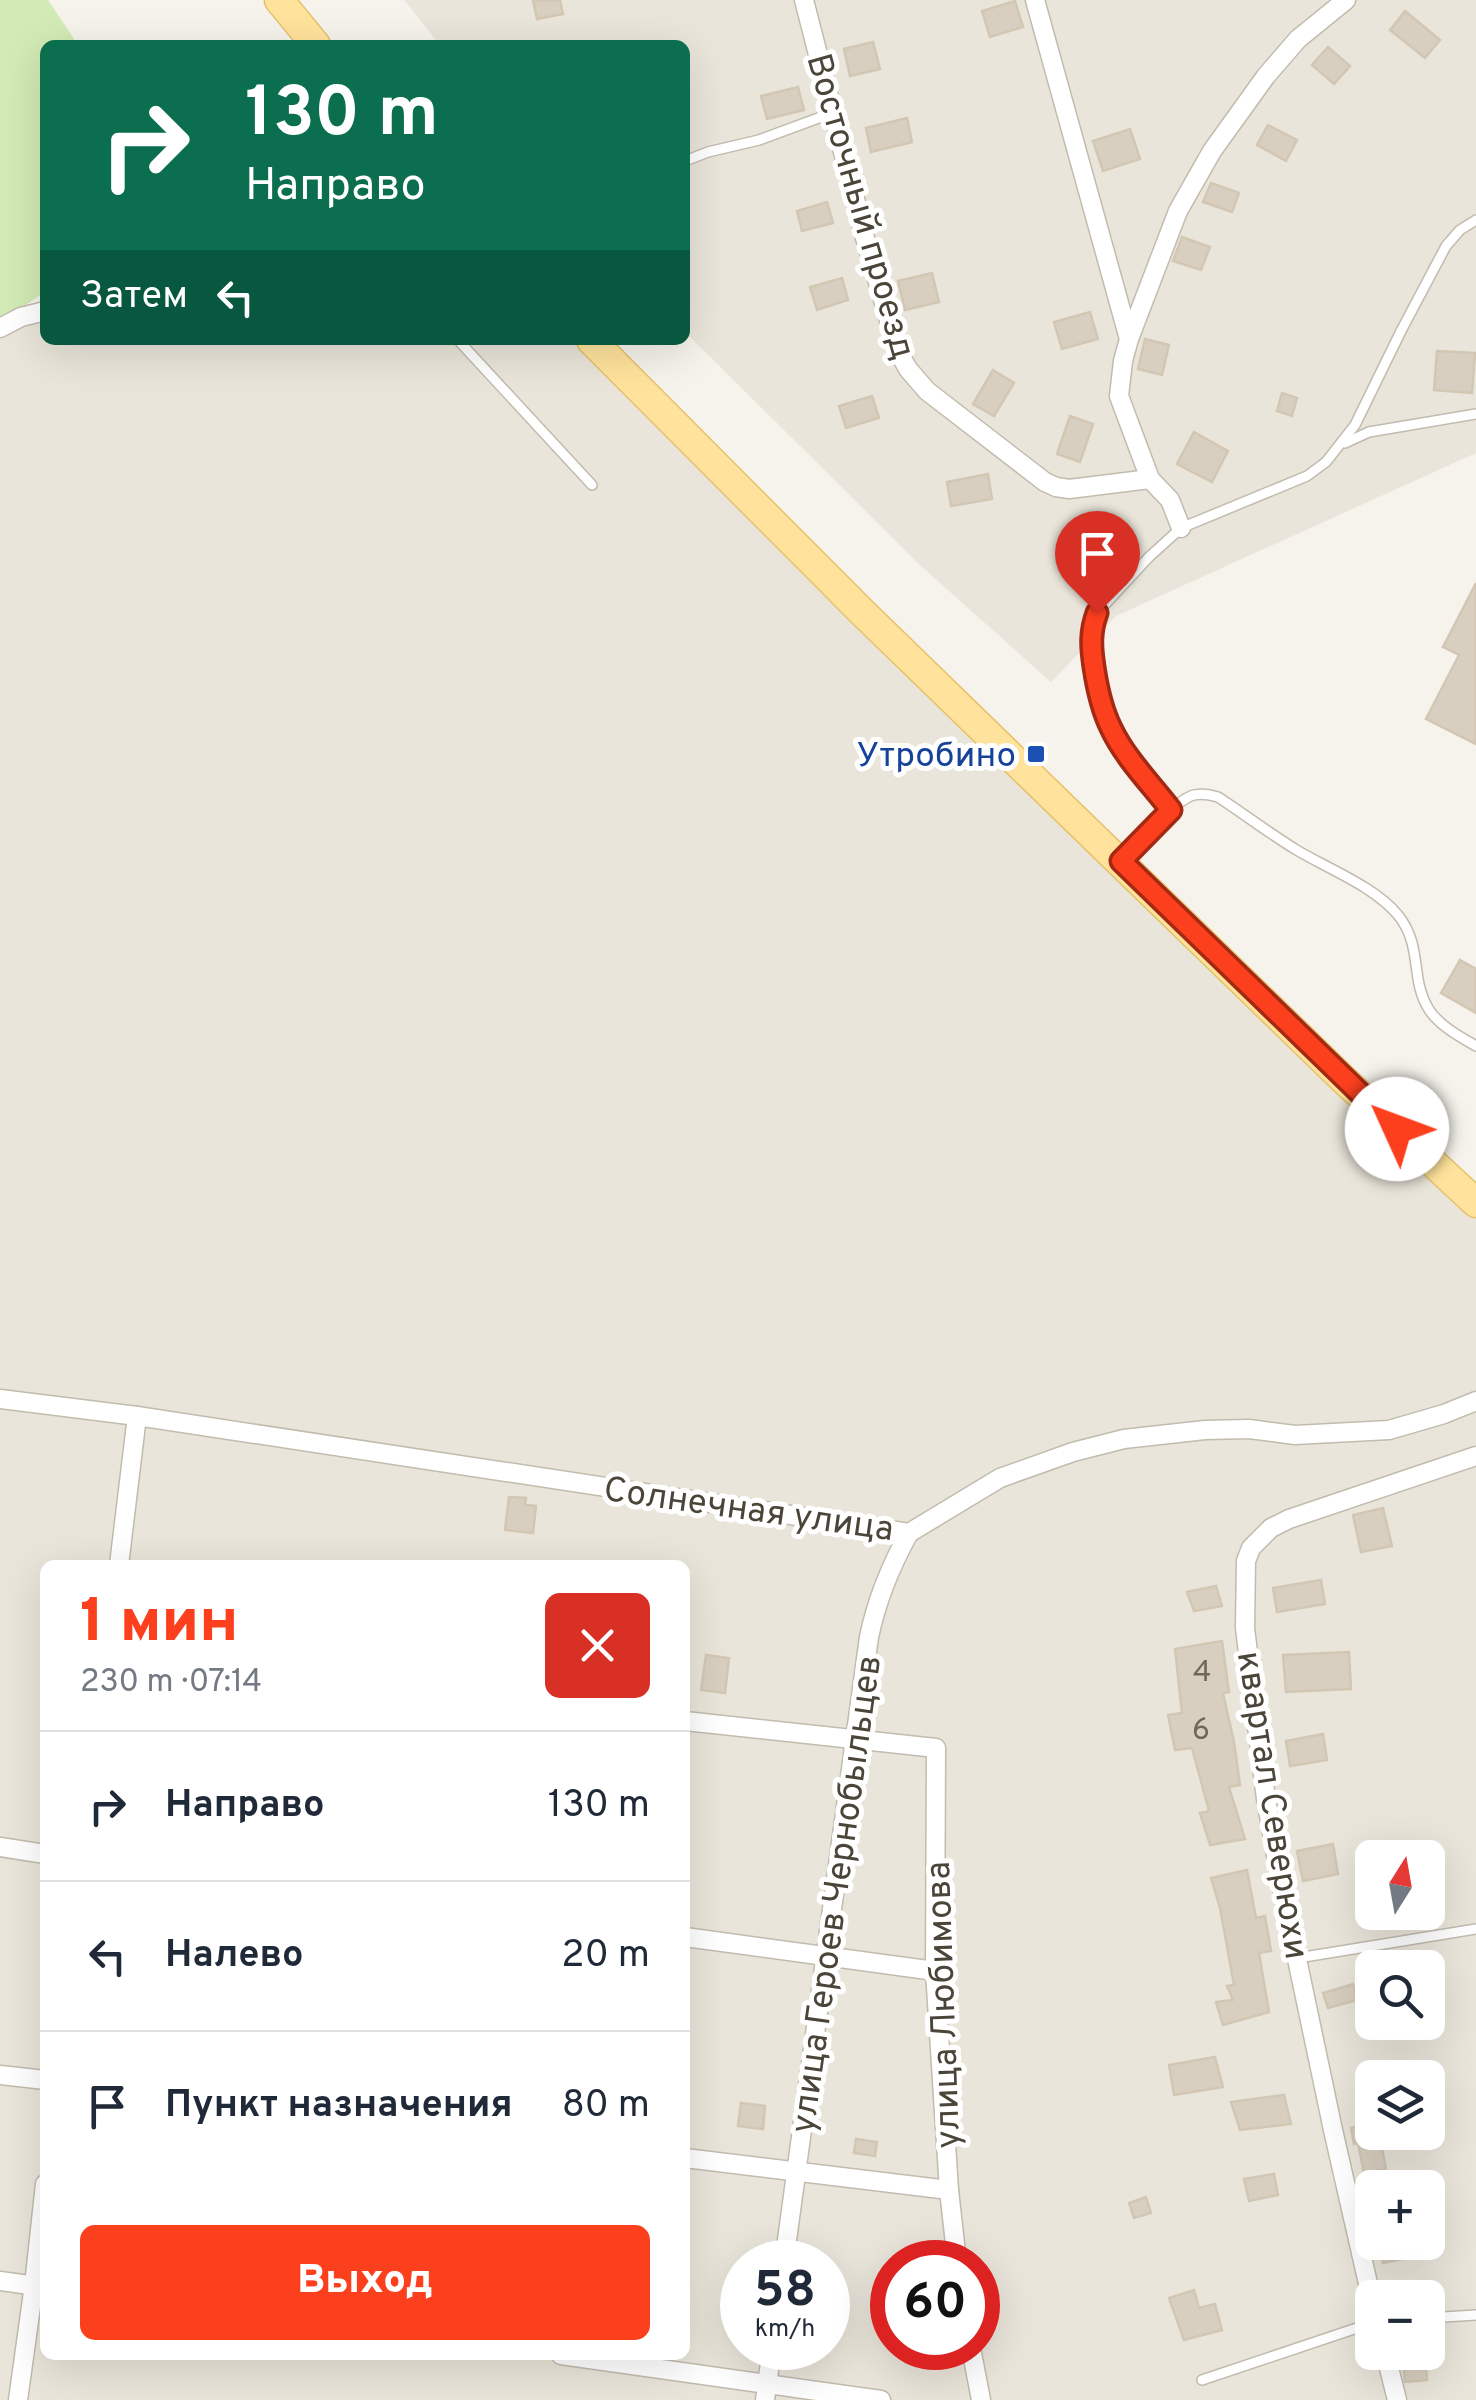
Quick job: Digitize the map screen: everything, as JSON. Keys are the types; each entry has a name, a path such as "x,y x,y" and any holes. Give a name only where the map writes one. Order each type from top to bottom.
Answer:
{"main road":[{"path":"279,0 312,40"},
{"path":"595,345 862,612 1476,1203"}],"street":[{"name":"Восточный проезд","path":"804,0 898,352 916,381 1056,487 1069,489 1150,479"},
{"path":"1034,0 1129,339"},
{"path":"1181,528 1170,500 1150,479 1119,396 1129,339 1178,211 1212,151 1298,38 1346,0"},
{"path":"0,328 40,312"},
{"name":"Солнечная улица","path":"0,1399 137,1416 908,1533 1000,1478 1124,1439 1205,1430 1295,1435 1389,1430 1476,1401"},
{"path":"120,1560 137,1416"},
{"name":"квартал Северюхи","path":"1367,2280 1266,1799 1245,1628 1246,1561 1251,1548 1288,1518 1476,1456"},
{"name":"улица Героев Чернобыльцев","path":"787,2240 869,1637 878,1598 908,1533"},
{"path":"690,1721 854,1739"},
{"name":"улица Любимова","path":"854,1739 936,1748 935,1970 954,2240"},
{"path":"0,1848 40,1853"},
{"path":"690,1937 935,1970"},
{"path":"0,2075 40,2079"},
{"path":"690,2159 949,2190"},
{"path":"0,2281 40,2286 18,2400"},
{"path":"589,2360 766,2391 882,2400"},
{"path":"975,2370 981,2400"},
{"path":"1390,2370 1397,2400"}],"lane":[{"path":"690,159 759,140 832,113"},
{"path":"1171,810 1109,724 1096,682 1090,643 1097,613 1181,528 1306,476 1326,462 1343,444 1366,406 1446,246 1476,220"},
{"path":"463,345 592,485"},
{"path":"1343,444 1369,432 1476,414"},
{"path":"1121,861 1190,795 1218,797 1396,912 1410,932 1426,1006 1436,1019 1476,1046"},
{"path":"1298,1958 1476,1929"},
{"path":"1445,2317 1476,2315"},
{"path":"1202,2380 1355,2329"}],"shaded area":[{"name":"Утробино","path":"404,0 1476,0 1476,453 1116,616 1051,682 922,567 690,337 690,40 436,40"},
{"path":"40,314 40,345 596,345 1476,1203 1476,2400 0,2400 0,340"}],"green space":[{"path":"0,0 48,0 75,40 40,40 40,295 0,322"}],"building":[{"path":"533,0 560,0 563,14 537,19"},
{"path":"1015,1 1023,27 990,37 982,11"},
{"path":"1405,11 1440,40 1425,58 1390,30"},
{"path":"873,42 880,69 850,76 844,49"},
{"path":"1328,47 1350,66 1334,84 1312,65"},
{"path":"798,87 804,110 767,119 761,96"},
{"path":"907,118 912,142 871,152 866,128"},
{"path":"1268,125 1297,140 1286,161 1257,145"},
{"path":"1130,129 1140,159 1103,171 1093,141"},
{"path":"1211,183 1239,193 1232,212 1203,202"},
{"path":"827,202 833,223 802,231 797,211"},
{"path":"1182,237 1210,247 1201,270 1173,261"},
{"path":"932,273 939,302 905,310 898,281"},
{"path":"842,278 848,300 817,310 810,287"},
{"path":"1090,312 1098,339 1062,349 1054,322"},
{"path":"1145,339 1169,345 1162,375 1138,369"},
{"path":"1437,351 1475,353 1472,393 1434,390"},
{"path":"993,370 1014,383 994,416 973,404"},
{"path":"1282,393 1297,398 1292,416 1277,411"},
{"path":"872,396 879,418 846,428 839,406"},
{"path":"1070,416 1093,424 1080,462 1057,454"},
{"path":"1194,432 1228,451 1212,482 1177,464"},
{"path":"988,474 992,499 951,506 947,482"},
{"path":"1476,583 1476,744 1426,719 1459,655 1443,647"},
{"path":"1460,960 1476,969 1476,1013 1441,993"},
{"path":"509,1497 526,1498 525,1505 536,1506 533,1533 505,1530"},
{"path":"1383,1508 1392,1546 1361,1552 1353,1515"},
{"path":"1321,1580 1325,1604 1277,1612 1273,1588"},
{"path":"1216,1586 1222,1606 1194,1611 1187,1592"},
{"path":"1222,1641 1229,1692 1223,1693 1240,1785 1229,1787 1245,1839 1210,1845 1200,1813 1209,1811 1192,1748 1175,1750 1168,1715 1182,1713 1175,1649"},
{"path":"1349,1652 1351,1689 1286,1692 1283,1655"},
{"path":"706,1655 729,1658 725,1693 701,1690"},
{"path":"1323,1734 1327,1760 1290,1766 1286,1741"},
{"path":"1333,1844 1338,1874 1303,1881 1297,1851"},
{"path":"1247,1870 1256,1918 1265,1916 1271,1951 1259,1953 1269,2012 1223,2025 1216,2002 1233,2000 1227,1986 1234,1985 1211,1878"},
{"path":"1353,1984 1355,2001 1328,2008 1323,1993"},
{"path":"1215,2057 1223,2087 1174,2095 1169,2065"},
{"path":"1284,2095 1291,2124 1240,2130 1231,2102"},
{"path":"741,2103 765,2106 763,2129 738,2126"},
{"path":"856,2139 877,2142 875,2156 854,2153"},
{"path":"1359,2150 1382,2150 1386,2169 1363,2170"},
{"path":"1274,2174 1278,2195 1249,2201 1244,2179"},
{"path":"1146,2197 1151,2213 1134,2218 1129,2203"},
{"path":"1194,2290 1199,2308 1215,2304 1222,2330 1184,2340 1169,2298"},
{"path":"1404,2370 1426,2370 1427,2380 1405,2382"}],"place":[{"name":"Утробино","path":"1036,754"}],"route":[{"path":"1097,613 1090,643 1096,682 1109,724 1171,810 1121,861 1397,1129"}]}
